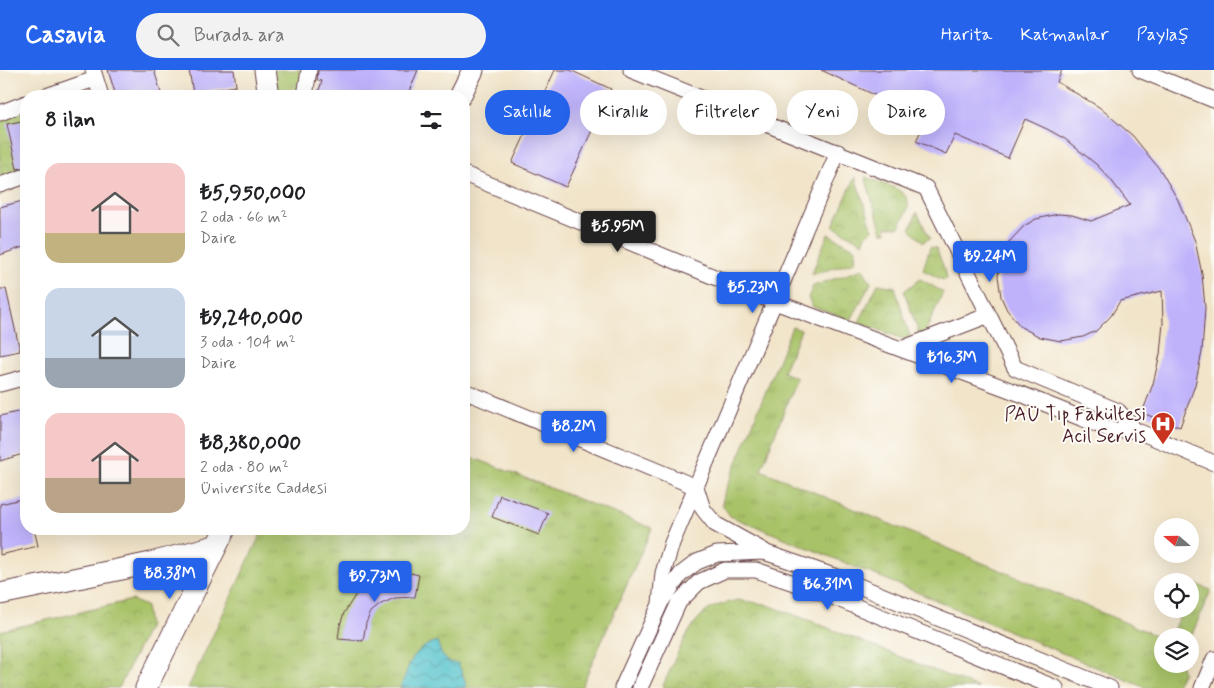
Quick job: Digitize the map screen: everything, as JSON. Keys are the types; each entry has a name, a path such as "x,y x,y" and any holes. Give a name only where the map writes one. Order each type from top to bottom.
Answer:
{"main road":[{"path":"265,70 268,90"},
{"path":"463,90 473,70"},
{"path":"0,594 151,563 220,537"},
{"path":"146,688 220,537"}],"street":[{"path":"306,90 309,70"},
{"path":"631,70 926,188 1016,368 1118,411 1135,430"},
{"path":"1140,70 1214,100"},
{"path":"59,90 94,74 99,90"},
{"path":"0,113 20,105"},
{"path":"660,603 663,573 672,544 838,152"},
{"path":"470,177 775,302 1026,396 1111,430 1135,430 1214,463"},
{"path":"0,185 20,178"},
{"path":"902,349 989,315"},
{"path":"0,384 20,379"},
{"path":"470,394 696,487"},
{"path":"696,487 703,509 715,524 764,552 837,578 1110,688"},
{"path":"622,688 661,602 681,574 696,562 717,554 764,552"},
{"path":"640,688 679,602 698,582 725,570 756,570 823,593 1056,688"},
{"path":"1202,688 1214,659"}],"green space":[{"path":"265,70 309,70 306,90 268,90"},
{"path":"20,105 20,178 0,185 0,113"},
{"path":"855,177 873,230 866,235 863,243 833,226"},
{"path":"865,177 893,187 905,196 908,201 908,208 899,227 886,227 887,232 882,232"},
{"path":"917,212 930,238 923,242 910,229"},
{"path":"828,234 856,249 855,262 811,275"},
{"path":"930,247 936,248 947,279 943,280 923,270"},
{"path":"863,269 871,283 851,320 813,307 808,298 813,286"},
{"path":"920,279 943,292 926,331 920,337 904,291"},
{"path":"878,284 895,287 910,337 903,339 859,322"},
{"path":"792,327 801,330 783,372 797,378 761,470 1154,635 1154,673 1183,673 1173,688 1146,688 730,516 722,504 724,494"},
{"path":"470,456 652,528 581,688 188,688 260,535 470,535"},
{"path":"1199,586 1211,590 1199,618"},
{"path":"132,600 146,606 149,626 119,688 0,688 0,631"},
{"path":"738,600 765,604 978,688 662,688 679,649 696,621 710,609"},
{"path":"1179,618 1199,618 1195,628 1174,628"}],"water":[{"path":"437,641 443,657 449,662 458,663 466,683 466,688 400,688 412,659 421,649"}],"building":[{"path":"108,70 154,70 160,90 114,90"},
{"path":"189,70 234,70 236,86 211,90 192,90"},
{"path":"318,70 418,70 410,90 319,90 322,81 317,80"},
{"path":"555,70 570,70 611,89 580,90 580,135 590,135 566,187 512,163 525,135 570,135 570,90 546,90"},
{"path":"821,70 1062,70 1057,82 1099,107 1133,136 1161,171 1178,200 1195,241 1202,274 1205,308 1202,352 1195,385 1180,427 1142,413 1153,384 1160,354 1163,323 1162,291 1120,301 1111,316 1096,331 1083,337 1061,341 1040,337 1021,327 1007,310 1001,297 998,276 1000,261 1009,242 1024,226 1036,219 1058,214 1072,215 1091,221 1130,205 1111,180 1097,165 1065,139 1025,119 1008,158 955,135 946,154 916,141 919,135 945,135 945,90 868,90 868,92"},
{"path":"20,121 20,168 17,169 7,124"},
{"path":"20,202 20,248 0,255 0,207"},
{"path":"0,289 6,289 20,351 0,355"},
{"path":"20,411 20,455 0,461 0,416"},
{"path":"500,495 548,513 539,535 492,517"},
{"path":"20,499 20,535 35,535 38,546 0,555 0,504"},
{"path":"410,573 419,575 415,597 395,598 381,604 371,612 366,623 363,641 338,639 344,613 358,591 378,578"}],"place":[{"name":"PAÜ Tıp Fakültesi Acil Servis","path":"1163,445"}]}
